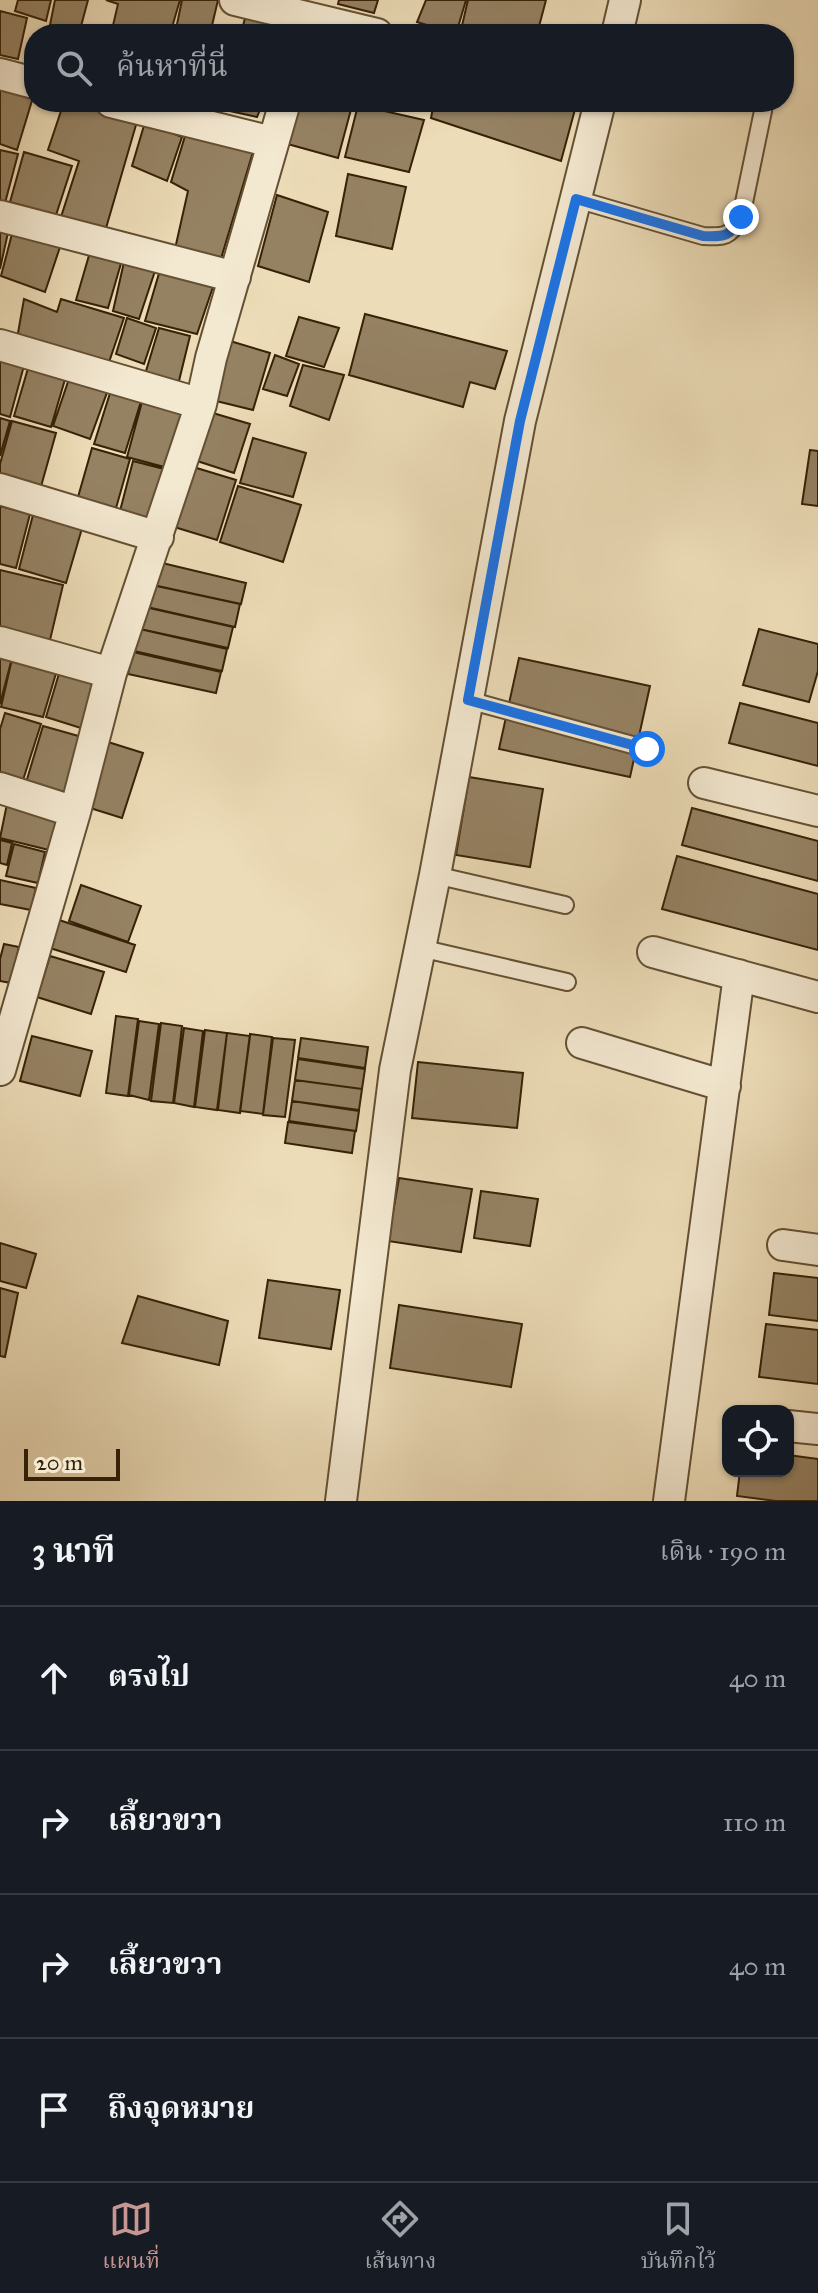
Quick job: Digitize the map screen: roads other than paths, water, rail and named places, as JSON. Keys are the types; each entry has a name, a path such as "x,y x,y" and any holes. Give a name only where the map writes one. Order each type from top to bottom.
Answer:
{"street":[{"path":"235,0 338,24"},
{"path":"619,24 625,0"},
{"path":"0,74 24,80"},
{"path":"151,112 272,142"},
{"path":"0,1070 75,812 111,673 201,404 282,112"},
{"path":"341,1501 395,1070 520,421 598,112"},
{"path":"0,216 235,277"},
{"path":"0,345 201,404"},
{"path":"0,489 158,537"},
{"path":"0,642 111,673"},
{"path":"704,783 818,811"},
{"path":"0,788 75,812"},
{"path":"653,952 818,997"},
{"path":"669,1501 739,975"},
{"path":"582,1043 725,1086"},
{"path":"783,1245 818,1250"},
{"path":"794,1427 818,1429"}],"lane":[{"path":"576,199 703,236 723,237 734,230 741,217 763,112"},
{"path":"468,700 647,749"},
{"path":"435,875 565,905"},
{"path":"420,948 567,982"}]}
